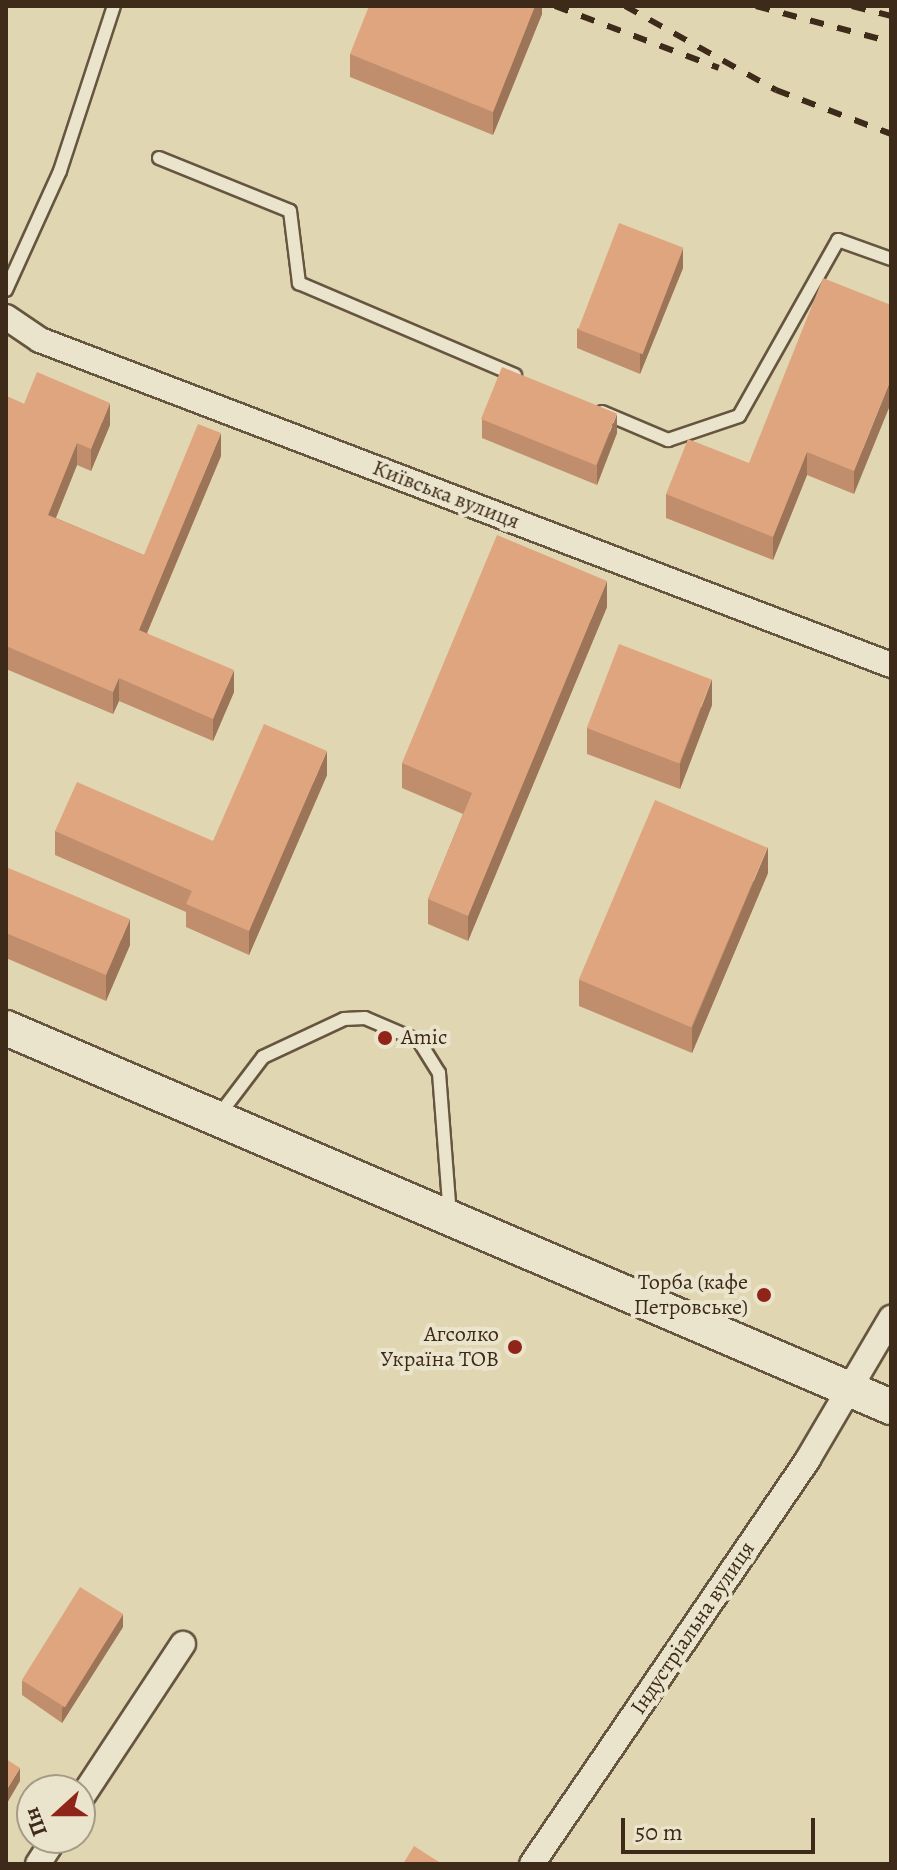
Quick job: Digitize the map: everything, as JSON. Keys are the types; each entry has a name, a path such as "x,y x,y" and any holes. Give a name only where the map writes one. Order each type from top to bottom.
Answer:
{"main road":[{"path":"6,1028 891,1407"}],"street":[{"name":"Київська вулиця","path":"6,317 40,340 891,665"},
{"name":"Індустріальна вулиця","path":"532,1864 853,1390 891,1318"},
{"path":"96,1776 183,1644"}],"lane":[{"path":"6,290 60,171 114,6"},
{"path":"159,158 290,211 299,283 526,379"},
{"path":"583,403 668,440 739,416 838,240 891,259"},
{"path":"217,1117 263,1057 324,1026 365,1018 419,1041 439,1073 451,1218"}],"building":[{"path":"369,6 535,6 493,112 350,54"},
{"path":"619,223 683,248 643,354 578,329"},
{"path":"823,278 891,305 891,379 854,471 807,452 773,537 666,494 688,439 749,463"},
{"path":"502,367 617,413 596,465 481,419"},
{"path":"37,372 110,403 91,449 77,443 48,515 144,555 198,424 221,433 139,630 234,670 213,719 119,678 113,692 6,646 6,396 24,404"},
{"path":"497,535 607,581 468,916 428,899 472,793 402,763"},
{"path":"619,644 711,679 679,764 587,728"},
{"path":"264,724 327,751 249,931 186,904 192,891 55,831 77,782 213,841"},
{"path":"655,800 767,848 691,1027 579,979"},
{"path":"6,867 130,919 106,975 6,933"},
{"path":"80,1587 123,1614 65,1707 22,1680"},
{"path":"6,1759 20,1768 6,1791"},
{"path":"414,1846 442,1864 403,1864"}],"railway":[{"path":"555,6 719,68"},
{"path":"625,6 776,90 891,134"},
{"path":"756,6 891,42"},
{"path":"852,6 891,16"}],"place":[{"name":"Amic","path":"385,1038"},
{"name":"Торба (кафе Петровське)","path":"764,1295"},
{"name":"Агсолко Україна ТОВ","path":"515,1347"}]}
